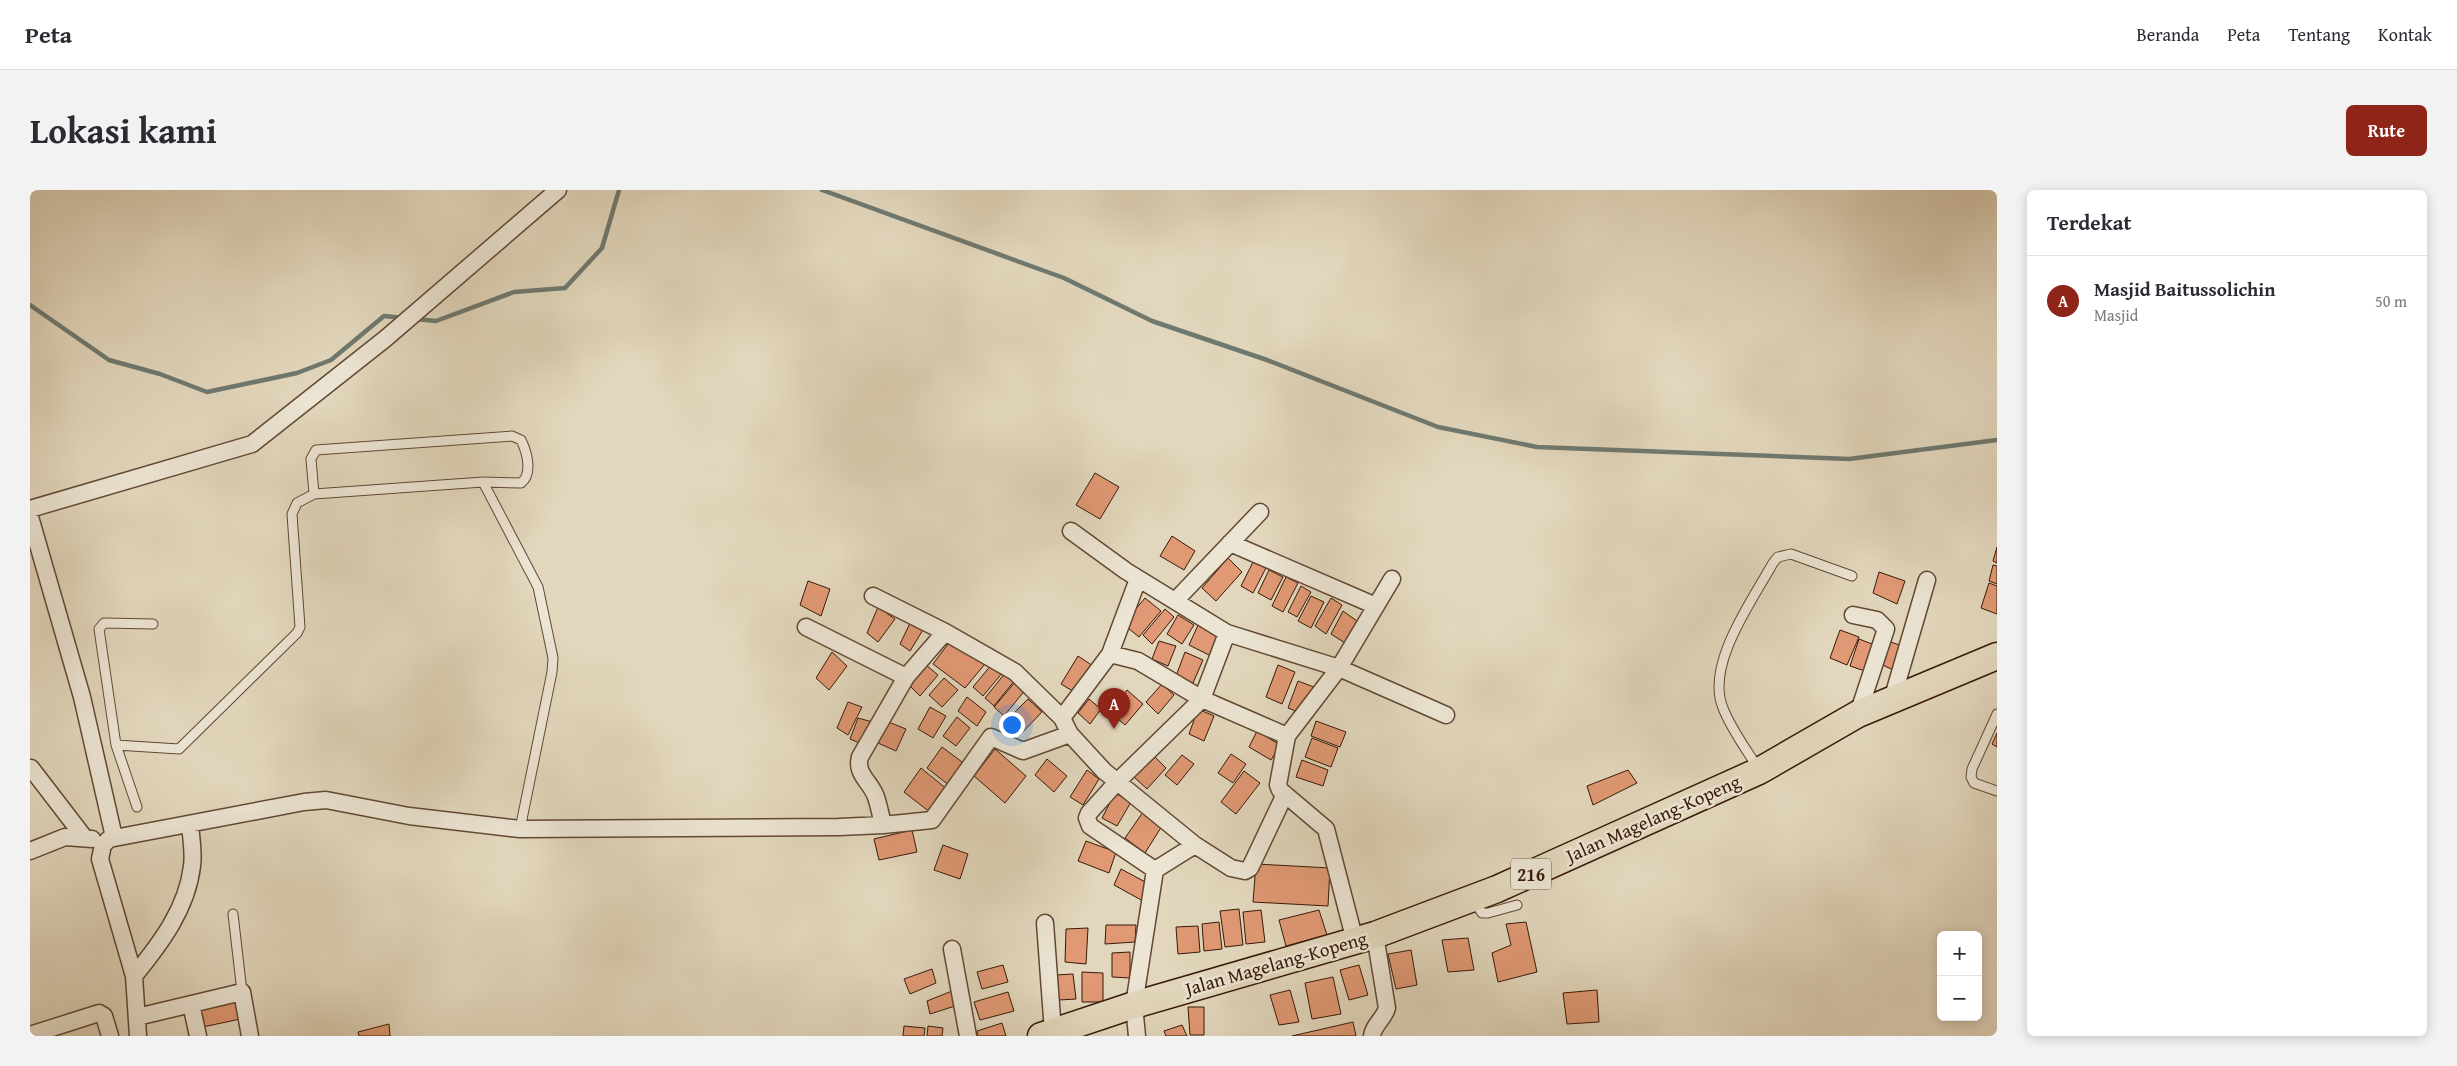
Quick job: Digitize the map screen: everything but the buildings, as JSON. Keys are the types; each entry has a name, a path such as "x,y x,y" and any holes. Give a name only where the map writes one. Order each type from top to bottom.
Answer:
{"main road":[{"name":"Jalan Magelang-Kopeng","path":"1047,1034 1134,1005 1365,938 1498,889 1759,771 1858,714 1996,659"}],"street":[{"path":"30,509 252,444 385,339 558,190"},
{"path":"1175,601 1260,512"},
{"path":"30,517 82,697 108,841 100,859 134,976 138,1036"},
{"path":"1072,531 1138,578 1226,633 1339,668 1446,715"},
{"path":"1230,543 1376,606"},
{"path":"1062,718 1110,654 1138,578"},
{"path":"1372,1036 1374,1029 1383,1018 1386,1008 1365,938 1326,829 1284,794 1278,785 1287,736 1339,668 1392,579"},
{"path":"1892,700 1927,580"},
{"path":"873,596 946,632 1015,672 1062,718 1070,734 1116,782 1195,845 1231,868 1245,871 1250,868 1284,794"},
{"path":"1853,615 1877,620 1886,629 1858,714"},
{"path":"806,627 906,677"},
{"path":"883,825 876,796 860,772 858,764 906,677 946,632"},
{"path":"1154,870 1090,826 1088,822 1089,813 1116,782 1202,699 1226,633"},
{"path":"1110,654 1138,661 1202,699 1287,736"},
{"path":"30,851 65,836 108,841 190,824 326,800 409,816 520,828 839,828 932,820 991,737 1023,751 1070,734"},
{"path":"31,768 84,837"},
{"path":"134,976 158,947 179,911 187,889 192,865 190,824"},
{"path":"1154,870 1195,845"},
{"path":"1137,1036 1134,1005 1154,870"},
{"path":"1045,923 1047,1034"},
{"path":"952,949 968,1036"},
{"path":"137,1017 242,992 250,1036"},
{"path":"191,1004 198,1036"},
{"path":"30,1034 99,1013 104,1016 110,1036"}],"lane":[{"path":"116,746 179,749 297,633 300,626 292,514 297,503 314,494 483,482 521,484 526,480 528,470 521,440 512,436 316,450 312,452 311,458 314,494"},
{"path":"483,482 538,587 553,658 552,672 520,828"},
{"path":"1759,771 1723,708 1718,690 1720,670 1726,650 1778,557 1792,554 1852,576"},
{"path":"137,807 116,746 99,629 104,623 113,622 153,624"},
{"path":"1997,714 1972,769 1971,777 1974,783 1997,791"},
{"path":"1472,898 1482,913 1517,905"},
{"path":"232,914 242,992"}],"waterway":[{"path":"416,319 436,321 514,292 565,288 602,248 619,190"},
{"path":"822,190 1064,278 1152,321 1267,360 1438,427 1537,447 1849,459 1997,440"},
{"path":"30,305 109,360 160,374 207,392 297,373 331,360 384,316 404,318"}],"place":[{"name":"Masjid Baitussolichin","path":"1114,729"}]}
